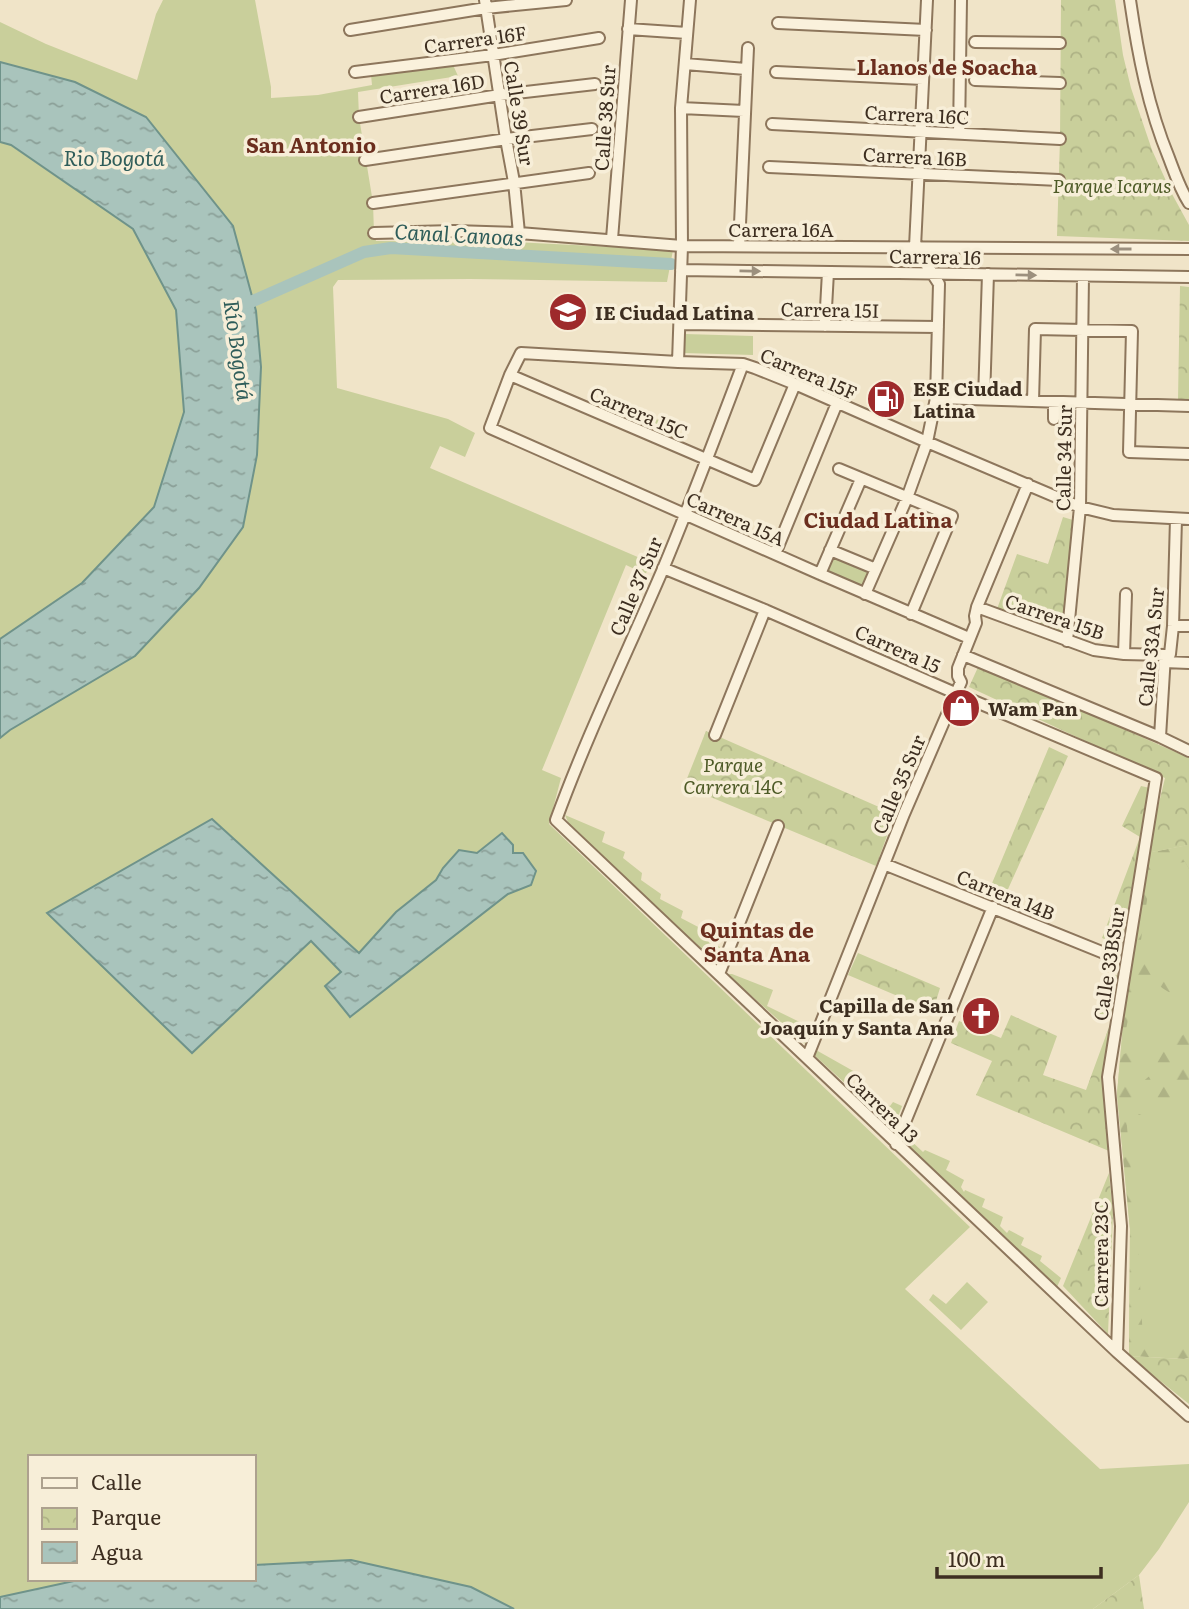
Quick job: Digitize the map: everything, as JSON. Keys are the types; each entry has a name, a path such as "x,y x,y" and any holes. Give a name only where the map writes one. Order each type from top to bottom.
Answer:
{"street":[{"path":"350,30 485,4 566,0"},
{"name":"Calle 38 Sur","path":"612,239 631,0"},
{"path":"678,362 682,246 681,108 690,0"},
{"path":"865,594 907,498 927,443 936,397 939,284 915,247 927,0"},
{"path":"959,134 961,0"},
{"path":"1130,0 1145,87 1159,133 1189,203"},
{"name":"Calle 39 Sur","path":"485,4 514,182 519,233"},
{"path":"778,23 926,30"},
{"path":"628,29 687,33"},
{"name":"Carrera 16F","path":"355,72 493,55 599,38"},
{"path":"975,42 1060,43"},
{"path":"739,246 748,48"},
{"path":"685,64 746,69"},
{"path":"776,72 923,79"},
{"path":"975,80 1060,83"},
{"name":"Carrera 16D","path":"359,117 500,95 595,84"},
{"path":"681,108 744,111"},
{"name":"Carrera 16C","path":"772,124 1060,139"},
{"path":"365,160 592,129"},
{"name":"Carrera 16B","path":"769,167 1059,180"},
{"path":"373,203 589,173"},
{"name":"Carrera 16A","path":"374,233 519,233 682,246 1189,249"},
{"name":"Carrera 16","path":"681,270 1189,277"},
{"path":"825,326 828,272"},
{"path":"984,399 988,274"},
{"name":"Calle 34 Sur","path":"1067,641 1080,507 1083,276"},
{"name":"Carrera 15I","path":"680,324 938,327"},
{"path":"1033,401 1035,329 1132,331 1129,452 1189,454"},
{"name":"Carrera 15F","path":"510,375 520,353 743,364 1080,507 1113,515 1189,519"},
{"name":"Calle 37 Sur","path":"556,820 569,783 663,568 743,364"},
{"name":"Carrera 15A","path":"510,375 490,428 969,638"},
{"name":"Carrera 15C","path":"510,375 755,480 795,384"},
{"path":"936,397 1189,406"},
{"path":"1054,402 1054,419"},
{"path":"775,554 837,403"},
{"path":"839,468 952,516 911,614"},
{"path":"820,574 861,479"},
{"name":"Calle 35 Sur","path":"807,1058 884,864 961,682 958,668 976,622 977,607 1028,484"},
{"name":"Calle 33A Sur","path":"1160,737 1164,658 1170,654 1173,626 1176,519"},
{"path":"831,550 876,569"},
{"name":"Carrera 15","path":"663,568 1156,778"},
{"path":"1124,654 1126,594"},
{"name":"Carrera 15B","path":"977,607 1094,650 1189,663"},
{"path":"715,735 765,610"},
{"path":"1173,626 1189,626"},
{"path":"963,655 1189,751"},
{"name":"Calle 33BSur","path":"1114,1156 1108,1077 1156,778"},
{"name":"Carrera 13","path":"556,820 895,1144 1189,1416"},
{"path":"719,974 778,826"},
{"name":"Carrera 14B","path":"884,864 1114,957"},
{"path":"895,1144 993,907"},
{"name":"Carrera 23C","path":"1114,1156 1121,1226 1117,1352"}],"green space":[{"path":"163,0 255,0 271,98 318,95 372,85 371,75 453,65 458,76 358,92 376,241 514,242 673,250 667,282 338,280 333,287 337,388 448,419 475,433 465,457 440,446 430,468 654,564 645,574 626,565 542,770 561,778 549,824 970,1227 905,1289 1100,1469 1189,1464 1189,1502 1159,1549 1139,1575 1093,1609 514,1609 471,1587 351,1560 256,1565 256,1455 28,1455 28,1581 74,1581 0,1597 0,738 199,588 243,527 257,455 261,367 256,311 233,226 75,82 0,62 0,22 46,44 137,80 156,14"},
{"name":"Parque Icarus","path":"1061,0 1115,0 1131,88 1152,150 1189,225 1189,241 1057,236"},
{"path":"0,142 10,145 133,229 176,310 184,412 154,507 82,583 0,639"},
{"path":"1180,286 1189,287 1189,399 1178,399"},
{"path":"685,334 753,336 753,355 683,353"},
{"path":"615,414 683,423 675,441"},
{"path":"1063,517 1076,521 1063,636 997,609 1017,554 1048,564"},
{"path":"835,556 869,569 862,589 827,573"},
{"path":"979,665 1189,758 1189,845 1147,853 1165,778 969,687"},
{"name":"Parque Carrera 14C","path":"706,731 895,814 876,866 684,786"},
{"path":"1049,747 1068,756 1004,898 990,888"},
{"path":"1141,786 1150,788 1121,946 1102,938 1140,837 1122,826"},
{"path":"565,815 605,832 602,842 625,852 623,858 642,873 641,880 661,894 660,899 683,911 681,918 702,929 700,935 720,947 716,964 570,827"},
{"path":"1189,845 1189,1358 1129,1356 1130,1229 1117,1094 1125,1003 1147,853"},
{"path":"1189,845 1189,869 1185,862 1158,866 1151,874 1139,953 1160,960 1169,980 1189,977 1189,992 1183,983 1171,993 1148,978 1139,976 1121,1055 1150,1045 1162,1046 1175,1041 1189,1030 1189,1086 1170,1090 1172,1105 1163,1113 1145,1100 1140,1084 1153,1073 1152,1066 1140,1067 1133,1100 1135,1112 1152,1120 1155,1127 1150,1137 1134,1127 1126,1116 1138,1245 1143,1341 1172,1348 1189,1343 1189,1358 1129,1356 1130,1229 1117,1094 1125,1003 1147,853"},
{"path":"858,953 940,988 933,1011 848,975"},
{"path":"1111,973 1121,977 1102,1077 1109,1151 976,1095 992,1061 951,1043 959,1021 1001,1038 1011,1015 1057,1036 1043,1075 1086,1090 1112,1019 1096,1012"},
{"path":"727,974 773,990 767,1006 818,1031 811,1049"},
{"path":"816,1050 855,1072 850,1086 890,1106 893,1102 902,1106 894,1128 813,1054"},
{"path":"908,1138 923,1152 925,1150 950,1161 946,1170 964,1180 961,1187 964,1192 965,1190 985,1199 982,1207 1003,1217 1000,1226 1007,1233 1009,1230 1024,1238 1021,1245 1042,1256 1040,1261 1061,1278 1057,1287 905,1142"},
{"path":"1109,1173 1113,1214 1108,1334 1063,1286"},
{"path":"967,1282 988,1302 961,1330 929,1300 933,1294 946,1304"},
{"path":"1129,1356 1189,1358 1189,1404"},
{"path":"1139,1575 1144,1609 1093,1609"}],"water":[{"name":"Rio Bogotá","path":"0,62 75,82 146,117 233,226 256,311 261,367 257,455 243,527 199,588 135,656 0,738 0,639 82,583 154,507 184,412 176,310 133,229 11,145 0,142"},
{"path":"212,819 359,953 396,912 436,880 459,850 477,853 502,833 513,845 513,853 523,853 536,871 531,885 508,894 350,1017 325,986 341,972 311,941 192,1053 47,913"},
{"path":"351,1560 471,1587 514,1609 0,1609 0,1597 74,1581 256,1581 256,1565"}],"waterway":[{"name":"Canal Canoas","path":"238,304 253,301 364,252 391,248 671,264"}],"place":[{"name":"IE Ciudad Latina","path":"568,312"},
{"name":"ESE Ciudad Latina","path":"886,399"},
{"name":"Wam Pan","path":"961,708"},
{"name":"Capilla de San Joaquín y Santa Ana","path":"981,1016"}],"district":[{"name":"Llanos de Soacha","path":"947,65"},
{"name":"San Antonio","path":"311,143"},
{"name":"Ciudad Latina","path":"878,518"},
{"name":"Quintas de Santa Ana","path":"757,940"}],"water label":[{"name":"Río Bogotá","path":"240,350"}]}
